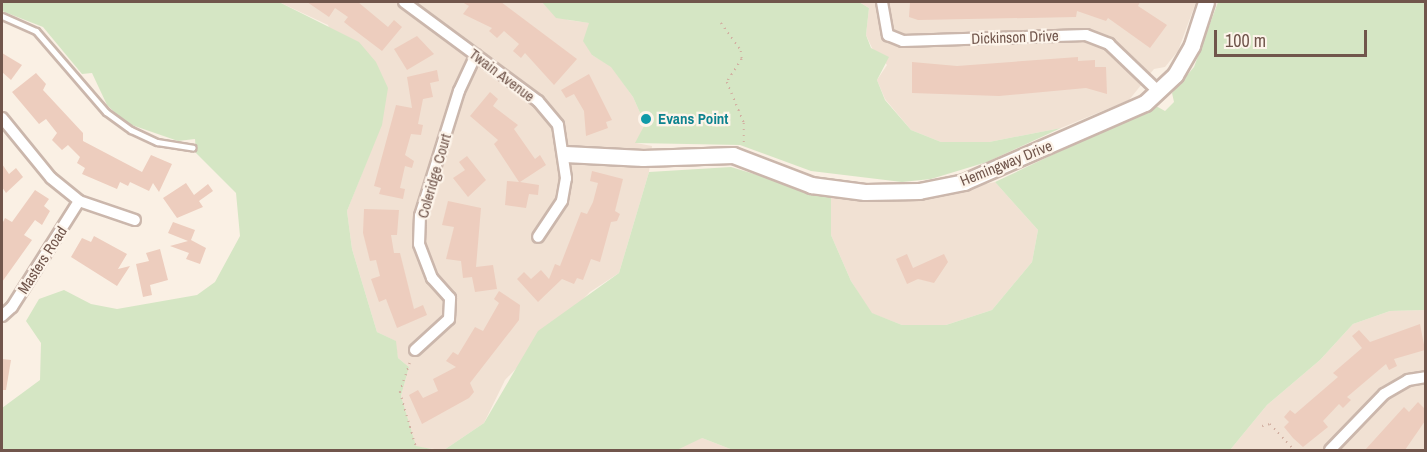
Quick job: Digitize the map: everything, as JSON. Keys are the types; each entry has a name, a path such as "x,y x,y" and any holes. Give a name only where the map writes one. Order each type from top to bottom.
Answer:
{"street":[{"name":"Twain Avenue","path":"404,2 538,101 558,125 565,154 562,201 538,237"},
{"name":"Dickinson Drive","path":"882,2 888,35 903,41 1086,35 1109,44 1158,91"},
{"name":"Hemingway Drive","path":"565,154 643,158 733,155 811,185 865,192 919,190 974,177 1115,118 1158,91 1175,75 1192,45 1206,2"},
{"name":"Coleridge Court","path":"415,350 449,319 450,298 432,278 419,244 420,216 459,91 476,55"},
{"path":"2,118 51,178 79,201 135,220"},
{"name":"Masters Road","path":"2,316 12,308 79,201"},
{"path":"1330,450 1384,394 1408,380 1425,377"}],"lane":[{"path":"2,16 36,31 106,112 131,130 157,142 193,148"}],"path":[{"path":"721,24 741,51 741,59 727,82 744,123 744,148"},
{"path":"410,363 400,392 417,450"},
{"path":"1262,426 1270,424 1294,450"}],"shaded area":[{"path":"279,2 542,2 568,20 590,23 592,55 611,66 633,97 645,124 636,143 652,146 649,172 619,273 590,292 505,380 484,423 444,450 416,447 401,396 409,367 398,358 395,341 377,332 352,249 347,211 372,148 328,25"},
{"path":"859,2 1196,2 1178,51 1165,67 1154,69 1129,100 1061,128 989,142 941,142 911,130 885,99 877,80 887,65 872,48 866,35 869,8"},
{"path":"995,182 1038,230 1032,262 992,310 946,325 902,325 871,313 851,281 831,235 831,197 868,202 916,199"},
{"path":"1425,310 1425,450 1230,450 1267,405 1320,360 1353,324 1390,311"},
{"path":"696,438 702,438 733,450 677,450"}],"green space":[{"path":"2,2 279,2 359,42 376,62 388,88 382,125 347,211 352,249 377,332 396,341 398,358 409,367 401,396 416,446 437,450 2,450 2,408 40,380 41,343 26,321 39,299 64,290 91,304 117,309 197,295 215,282 240,236 236,193 196,153 195,139 178,141 126,123 107,105 92,73 82,74 43,27 2,11"},
{"path":"542,2 859,2 869,8 866,35 871,48 889,57 877,80 885,100 911,130 941,142 989,142 1061,128 987,162 931,179 902,182 811,171 740,145 635,143 645,124 633,97 611,67 592,55 583,41 589,23 556,18"},
{"path":"1218,2 1426,2 1425,310 1390,311 1353,324 1320,360 1267,405 1230,450 733,450 702,438 677,450 444,450 484,423 538,331 619,273 649,172 731,167 831,197 831,235 851,281 872,313 902,325 946,325 992,310 1032,262 1038,230 995,182 1156,106 1165,111 1174,102 1172,93 1194,67"}],"building":[{"path":"307,2 358,2 388,27 394,20 402,27 382,51 344,22 348,17 335,8 329,17"},
{"path":"462,2 501,2 577,59 554,85 525,53 521,58 513,51 519,44 504,31 497,38 489,31 492,28 463,14 469,6"},
{"path":"910,2 1140,2 1138,6 1167,25 1150,48 1108,18 1106,21 1077,11 1076,17 918,20 909,17"},
{"path":"417,36 434,54 407,70 394,49"},
{"path":"2,53 22,65 11,80 2,72"},
{"path":"1078,57 1078,61 1095,60 1095,67 1106,67 1107,94 1086,88 999,96 912,93 912,62 957,66"},
{"path":"437,70 439,81 430,83 433,97 423,99 418,124 423,125 421,135 411,134 405,155 414,161 412,168 405,166 400,188 405,189 403,199 379,194 381,188 374,186 396,105 412,108 407,77"},
{"path":"36,73 46,84 43,90 83,133 83,141 142,172 151,155 172,164 159,192 153,183 149,191 130,182 128,186 120,182 117,189 82,174 85,168 77,163 80,157 68,145 62,150 52,140 57,133 46,119 39,124 12,92"},
{"path":"589,74 612,120 606,122 608,128 586,136 584,111 574,94 566,98 561,90"},
{"path":"490,92 498,99 493,106 518,125 514,129 535,159 540,155 546,165 520,182 539,185 538,195 529,194 526,208 505,205 507,181 519,182 494,144 498,140 470,116"},
{"path":"467,156 486,180 468,197 453,178 465,170 459,162"},
{"path":"2,164 9,174 16,168 23,177 6,193 2,187"},
{"path":"592,171 623,179 615,211 620,214 617,221 611,222 600,262 591,259 583,280 577,278 574,284 562,279 538,302 517,279 524,272 531,279 541,270 549,279 555,264 560,266 581,212 587,214 593,202 598,183 590,181"},
{"path":"186,183 194,195 208,184 213,191 199,201 203,207 177,218 163,198"},
{"path":"35,190 49,199 44,206 50,211 42,225 35,220 24,235 32,240 2,282 2,224 5,218 12,222"},
{"path":"448,201 481,208 476,267 493,265 497,289 475,292 472,277 463,278 461,261 446,259 454,227 442,225"},
{"path":"364,209 399,210 397,235 391,235 394,253 400,253 414,309 423,305 427,315 397,328 386,299 379,302 371,279 380,276 376,260 370,261 363,233"},
{"path":"173,222 195,230 191,240 206,248 200,264 186,259 189,253 170,246 188,241 168,233"},
{"path":"94,236 127,254 118,269 130,266 117,286 71,257 82,238 91,242"},
{"path":"160,249 168,280 150,285 152,295 143,297 136,264 149,261 146,253"},
{"path":"907,254 913,268 944,254 948,262 934,283 918,279 907,284 896,259"},
{"path":"499,291 520,305 519,320 470,383 474,392 469,398 422,424 409,395 418,390 423,398 438,391 433,379 456,367 446,361 453,352 458,355 475,327 483,331 499,303 494,299"},
{"path":"1420,324 1425,350 1394,359 1397,366 1389,370 1386,364 1347,397 1351,400 1343,408 1339,404 1323,421 1328,427 1303,447 1293,438 1284,427 1289,422 1284,417 1290,410 1295,414 1338,377 1333,373 1362,348 1352,336 1359,330 1370,342"},
{"path":"2,359 11,360 6,390 2,390"},
{"path":"1418,402 1425,409 1425,421 1405,450 1365,450 1404,407 1409,412"}],"place":[{"name":"Evans Point","path":"646,119"}]}
